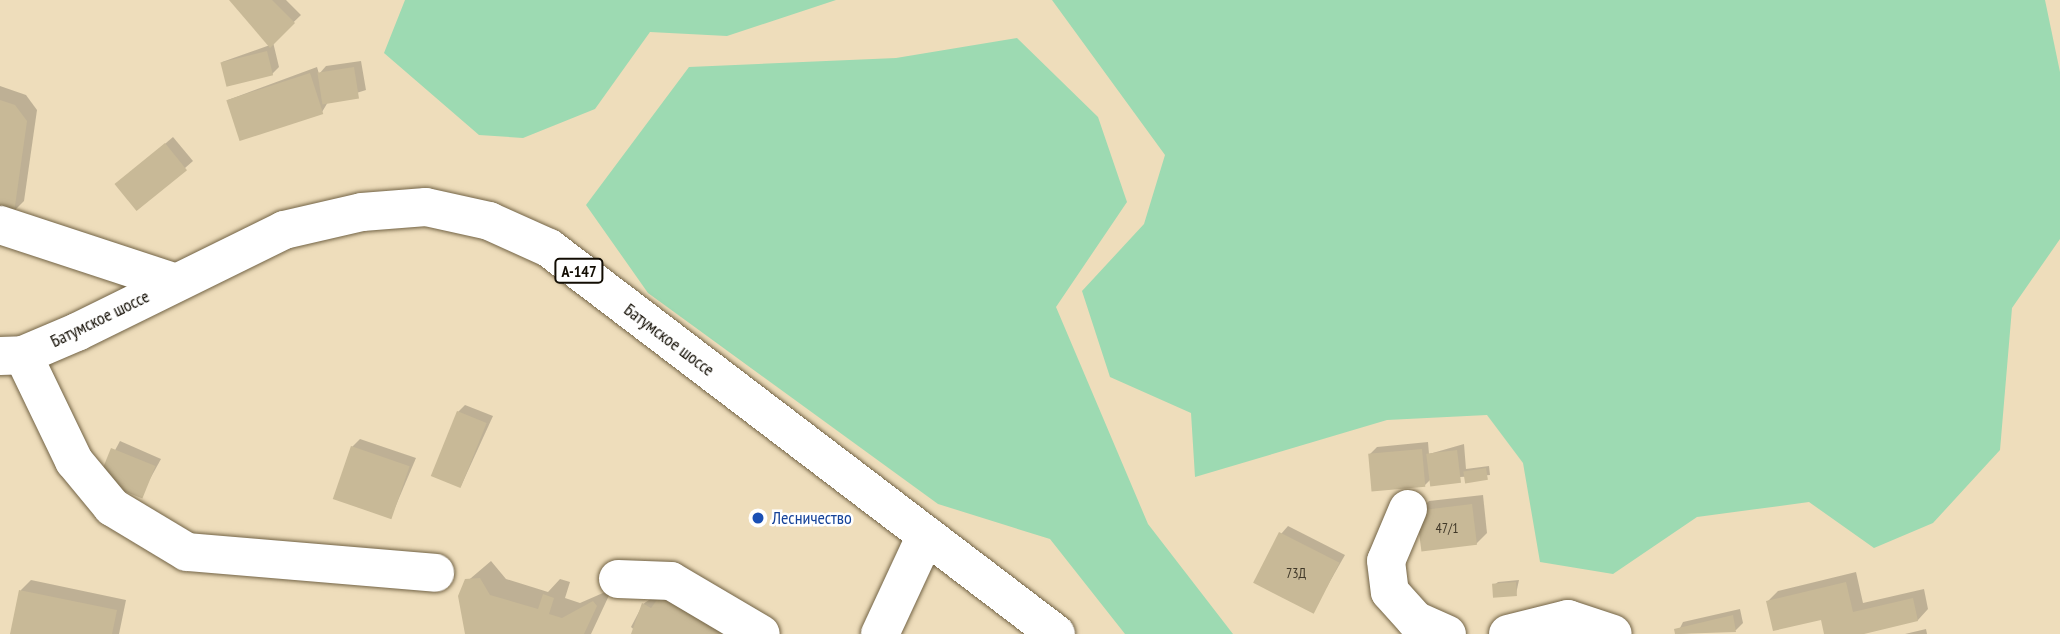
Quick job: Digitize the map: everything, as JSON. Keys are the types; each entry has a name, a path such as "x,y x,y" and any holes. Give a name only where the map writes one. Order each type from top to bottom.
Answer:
{"main road":[{"name":"Батумское шоссе","path":"12,356 285,230 362,212 426,206 489,221 549,248 1050,631"},
{"path":"0,225 173,282"},
{"path":"12,356 74,461 113,507 187,552 435,573"},
{"path":"1408,509 1386,561 1390,592 1416,620 1447,634"},
{"path":"880,634 926,535"},
{"path":"618,579 671,581 761,634"},
{"path":"1508,634 1569,619 1599,624 1613,634"}],"green space":[{"path":"405,0 836,0 727,36 650,32 595,109 523,138 479,135 384,53"},
{"path":"1052,0 2045,0 2060,72 2060,239 2012,308 2000,450 1933,523 1874,548 1809,502 1697,517 1613,574 1540,562 1523,463 1487,415 1387,420 1195,477 1191,413 1110,377 1082,291 1144,224 1165,155"},
{"path":"1017,38 1098,117 1127,202 1056,307 1148,524 1233,634 1125,634 1050,539 938,504 648,293 586,205 689,67 896,58"}],"building":[{"path":"229,0 272,0 295,23 270,48"},
{"path":"267,51 273,75 226,87 220,63"},
{"path":"354,67 359,99 322,104 317,73"},
{"path":"310,73 323,114 240,141 226,100"},
{"path":"0,100 15,105 27,121 14,213 0,209"},
{"path":"165,143 187,170 137,211 114,184"},
{"path":"457,411 487,423 460,488 431,476"},
{"path":"351,446 410,466 391,519 333,499"},
{"path":"111,448 156,466 142,498 98,480"},
{"path":"1422,449 1425,487 1372,492 1368,454"},
{"path":"1457,450 1461,483 1430,487 1426,454"},
{"path":"1486,468 1488,480 1465,483 1463,472"},
{"path":"1472,504 1477,545 1421,552 1416,511"},
{"path":"1279,532 1340,563 1314,614 1253,583"},
{"path":"480,578 490,595 538,609 543,594 554,598 549,614 562,618 593,601 597,606 584,634 465,634 458,596 465,579"},
{"path":"1516,582 1517,596 1493,598 1492,584"},
{"path":"1846,582 1853,612 1913,598 1918,621 1864,634 1824,634 1821,620 1773,631 1766,601"},
{"path":"19,590 117,610 112,634 10,634"},
{"path":"663,592 728,634 631,634 642,603 651,608"},
{"path":"1733,615 1736,632 1675,634 1674,629"}],"place":[{"name":"Лесничество","path":"758,518"}]}
